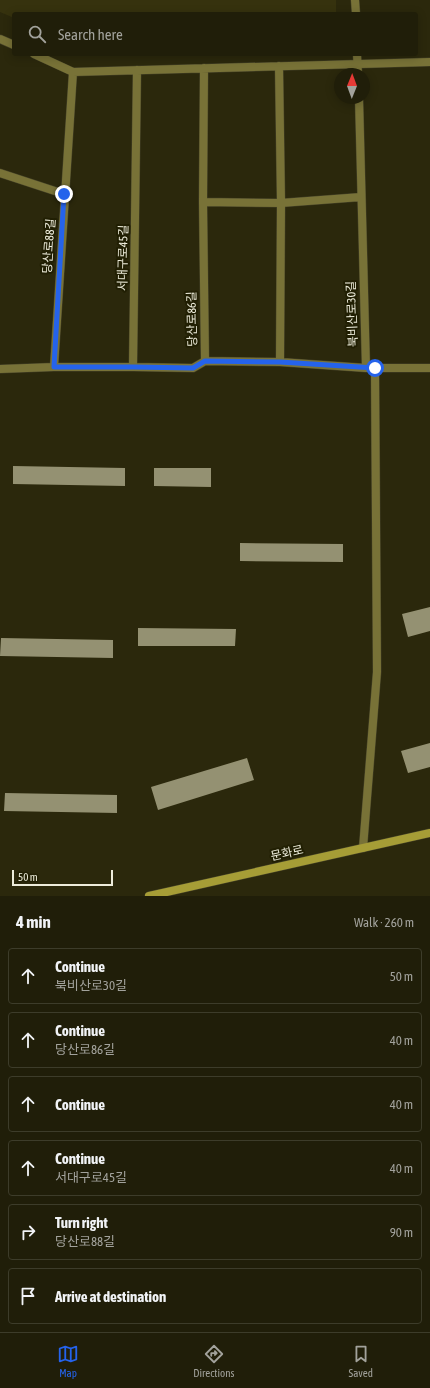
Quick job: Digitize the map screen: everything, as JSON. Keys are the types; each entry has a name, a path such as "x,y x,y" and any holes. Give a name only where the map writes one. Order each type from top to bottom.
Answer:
{"main road":[{"name":"문화로","path":"149,896 430,833"}],"street":[{"path":"355,0 356,12"},
{"path":"0,39 12,44"},
{"path":"38,56 73,72 430,62"},
{"path":"357,56 358,68"},
{"path":"279,66 281,204 280,362 366,368 430,368"},
{"name":"당산로86길","path":"204,68 203,202 205,361 280,362"},
{"name":"서대구로45길","path":"133,367 137,70"},
{"name":"당산로88길","path":"54,367 73,72"},
{"name":"북비산로30길","path":"358,104 366,368"},
{"path":"0,173 64,194"},
{"path":"203,202 281,204 361,197"},
{"path":"0,369 54,367 193,368 205,361"},
{"path":"363,848 377,672 375,368"}],"shaded area":[{"path":"0,0 336,0 336,12 12,12 12,17 0,12"}],"building":[{"path":"13,466 125,468 125,486 13,484"},
{"path":"154,468 211,468 211,487 154,486"},
{"path":"240,543 343,544 343,562 240,561"},
{"path":"430,607 430,631 408,637 402,614"},
{"path":"138,628 236,629 235,646 138,646"},
{"path":"1,638 113,640 113,658 0,656"},
{"path":"430,743 430,767 408,773 401,751"},
{"path":"247,758 254,780 158,810 151,787"},
{"path":"5,793 117,795 117,813 4,811"}],"route":[{"path":"64,194 54,367 193,368 205,361 280,362 375,368"}]}
